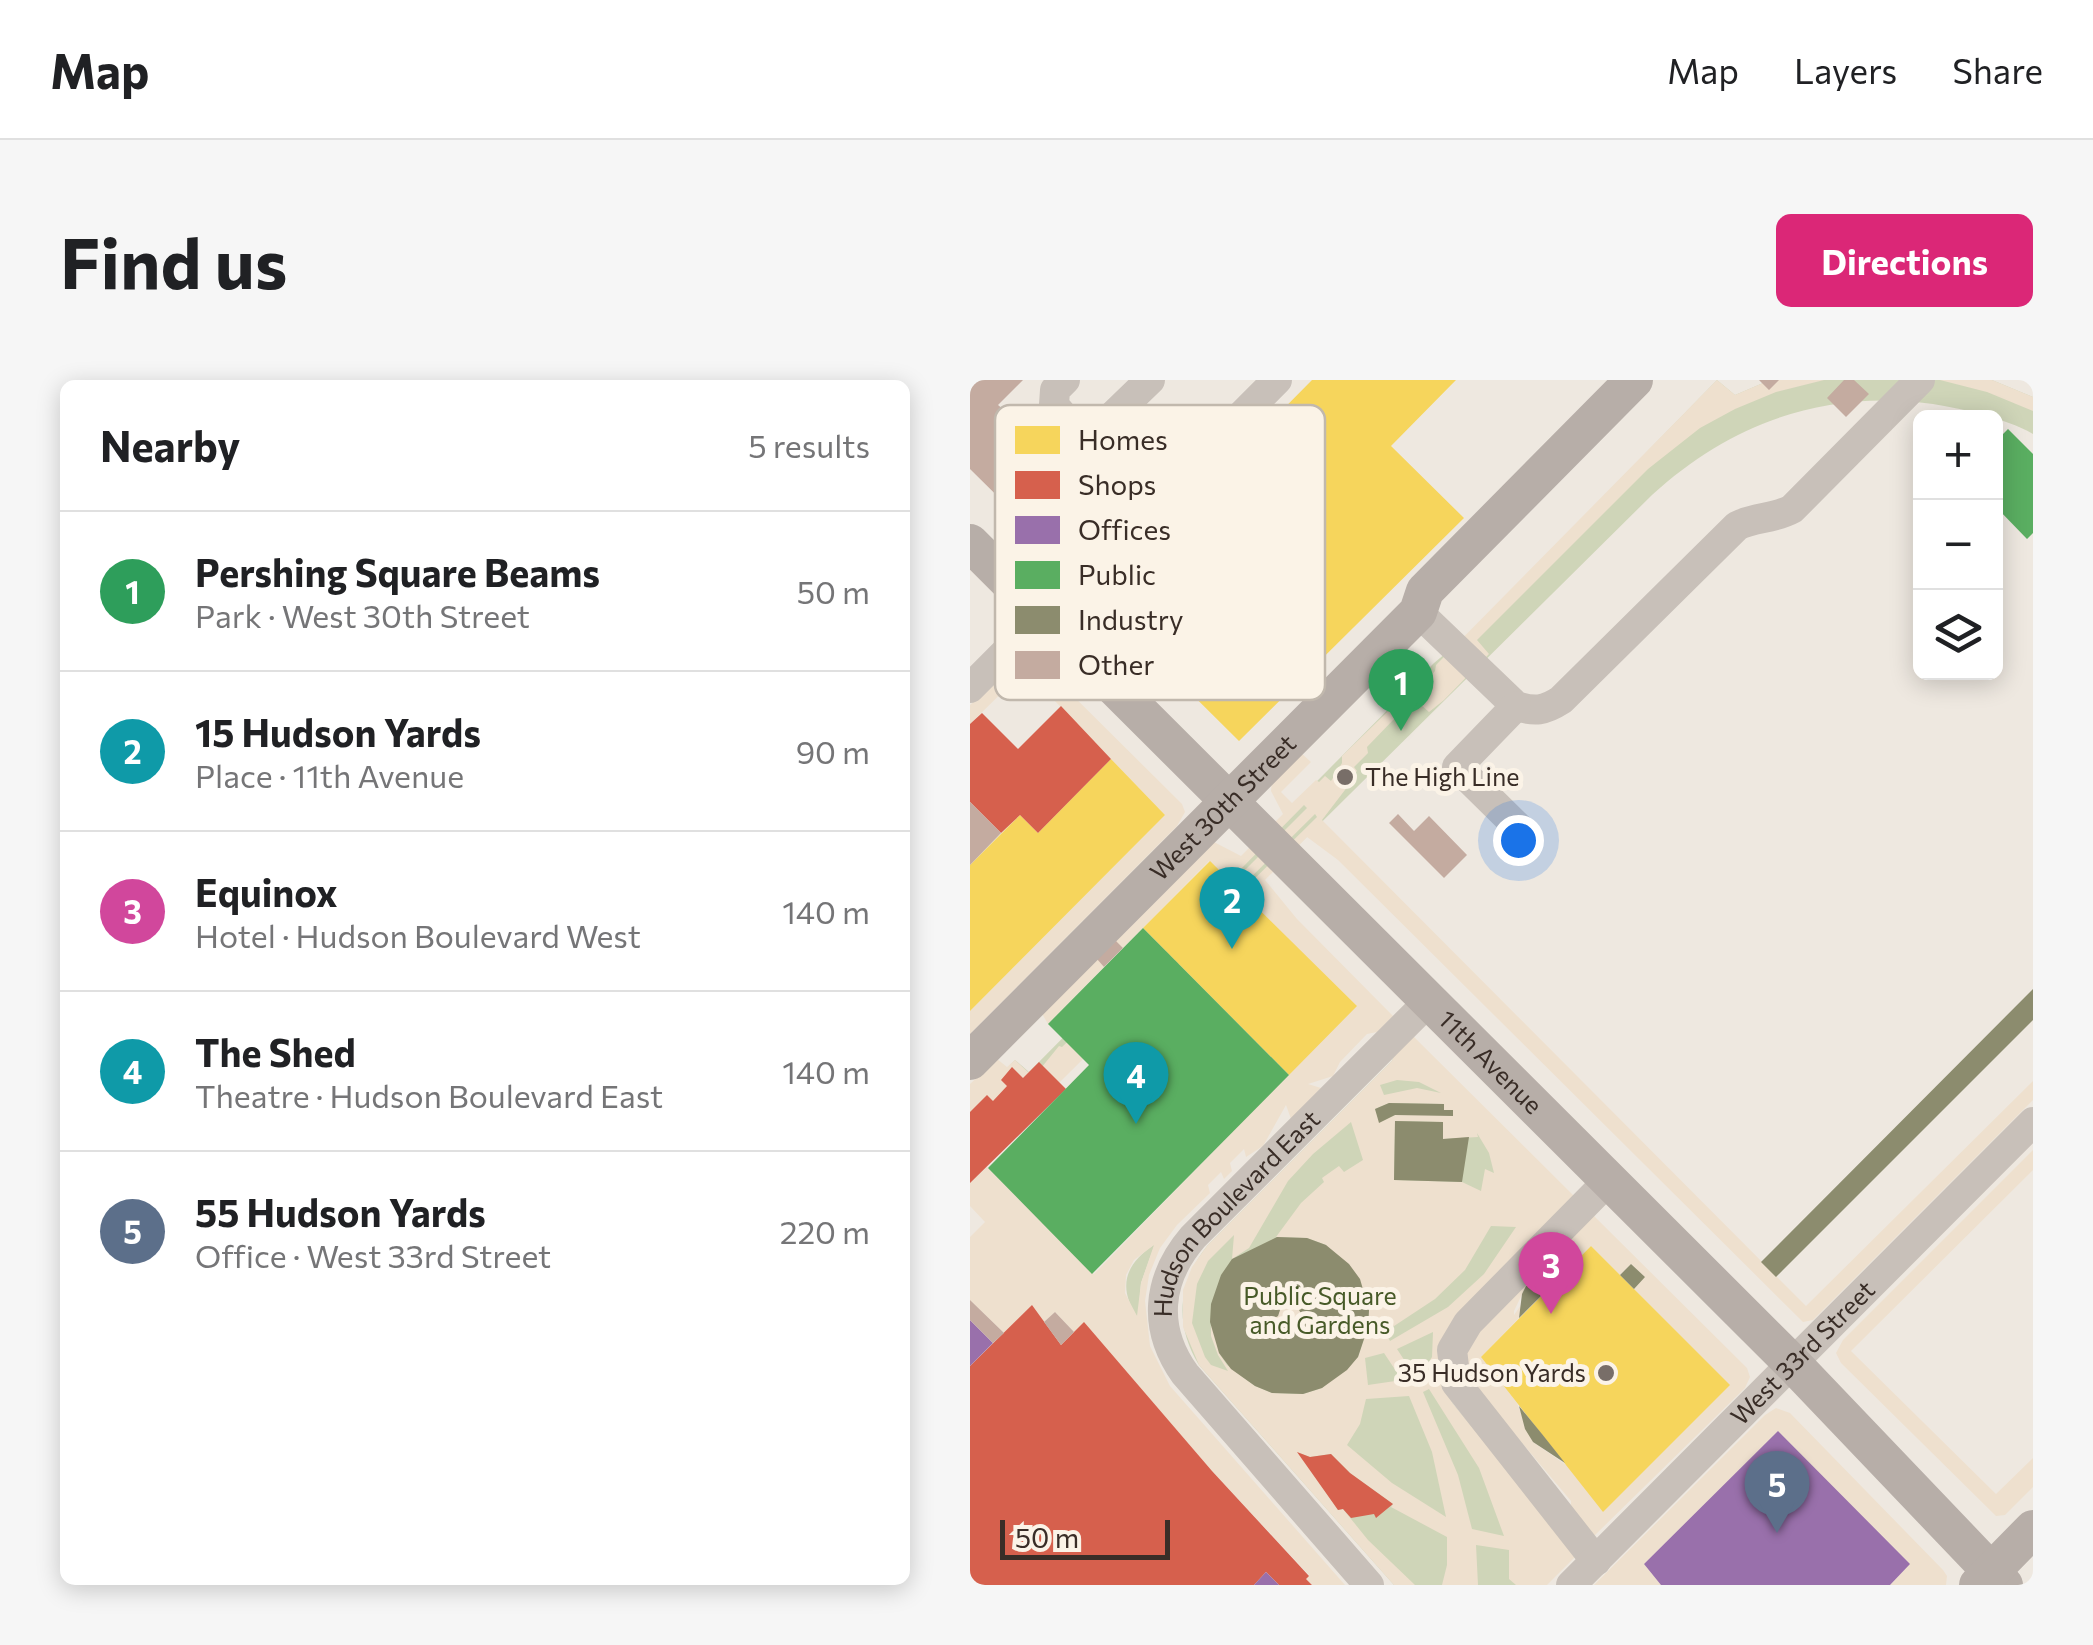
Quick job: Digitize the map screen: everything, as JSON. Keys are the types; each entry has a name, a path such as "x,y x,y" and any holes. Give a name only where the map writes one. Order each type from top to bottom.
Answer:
{"main road":[{"name":"West 30th Street","path":"970,1060 1418,612 1425,591 1634,380"},
{"name":"11th Avenue","path":"970,544 995,569"},
{"name":"11th Avenue","path":"1127,700 1793,1364 1991,1580"},
{"path":"1991,1580 2033,1529"}],"street":[{"path":"1054,405 1056,390 1066,380"},
{"path":"1124,405 1150,380"},
{"path":"1252,405 1277,380"},
{"path":"1418,612 1516,706 1534,712 1561,700 1737,526 1792,509 1920,380"},
{"path":"970,688 995,663"},
{"path":"1516,706 1456,767 1527,836"},
{"name":"Hudson Boulevard East","path":"1369,1585 1185,1374 1168,1344 1162,1306 1170,1271 1193,1237 1430,1000"},
{"name":"West 33rd Street","path":"1572,1585 2033,1122"},
{"path":"1596,1562 1463,1395 1451,1360 1452,1350 1468,1323 1609,1180"}],"green space":[{"name":"The High Line","path":"1717,380 1735,395 1770,380 1992,380 2033,397 2033,434 2003,421 2003,410 1961,410 1893,401 1849,402 1766,423 1726,441 1688,465 1652,495 1049,1092 970,1105 1015,1060 1029,1072 1434,663 1470,633"},
{"name":"Public Square and Gardens","path":"1396,1051 1447,1096 1561,1212 1444,1388 1535,1503 1524,1585 1394,1585 1199,1365 1186,1334 1185,1289 1207,1246 1392,1061"},
{"path":"1155,1244 1141,1283 1138,1318 1128,1296 1127,1277 1137,1260"}],"shaded area":[{"path":"1717,380 1735,395 1770,380 1824,380 1776,392 1735,409 1700,428 1648,469 1477,640 1489,654 1444,700 1429,712 1419,703 1409,713 1395,718 1367,747 1368,753 1354,767 1357,771 1347,781 1348,786 1322,820 1806,1306 2033,1081 2033,1100 1813,1320 1803,1322 1338,860 1307,837 1265,880 1297,919 1393,1016 1377,1032 1367,1034 1340,1062 1333,1076 1308,1084 1321,1088 1291,1119 1286,1105 1263,1146 1246,1157 1244,1149 1230,1163 1232,1171 1224,1179 1221,1172 1208,1185 1210,1193 1160,1248 1149,1275 1145,1301 1150,1346 1170,1386 1345,1585 1312,1585 1306,1579 1309,1575 1212,1471 1084,1323 1074,1332 1055,1312 1044,1322 1032,1305 1004,1333 970,1300 970,1237 985,1222 970,1206 970,1171 976,1177 987,1167 1094,1274 1356,1005 1245,897 1228,907 1203,937 1184,951 1181,959 1178,957 1108,1027 1101,1041 1049,1093 1044,1091 1015,1120 1016,1124 970,1166 970,1084 997,1059 1007,1067 1015,1060 1028,1072 1032,1069 1037,1073 1059,1046 1084,1026 1095,1005 1155,943 1185,914 1193,913 1212,897 1225,875 1209,861 1123,948 1115,941 1098,959 1104,967 1048,1024 1041,1012 1207,846 1214,842 1241,856 1283,814 1271,791 1272,781 1300,752 1311,762 1281,792 1292,803 1316,780 1319,782 1325,776 1331,781 1342,756 1416,684 1427,680 1436,665","holes":["1304,805 1307,808 1235,880 1232,878","1315,814 1317,817 1244,889 1242,886","1189,932 1192,934 1126,1000 1142,978 1140,974","1154,1245 1141,1283 1137,1316 1125,1293 1126,1275 1134,1260"]},
{"path":"1940,380 1992,380 2033,397 2033,411 1987,392"},
{"path":"995,681 995,699 970,724 970,705"},
{"path":"1054,700 1077,700 1182,804 1185,812 1177,826 970,1034 970,1011 1165,815"},
{"path":"1412,1035 1575,1197 1456,1317 1444,1388 1577,1555 1547,1585 1516,1585 1509,1579 1509,1550 1476,1545 1478,1585 1442,1585 1447,1537 1391,1507 1393,1504 1331,1454 1310,1457 1299,1453 1338,1510 1343,1509 1368,1540 1415,1585 1394,1585 1199,1365 1183,1327 1183,1290 1192,1267 1207,1246 1392,1061","holes":["1397,1080 1419,1082 1441,1093 1417,1088 1384,1095 1380,1085","1389,1103 1443,1104 1444,1110 1452,1110 1453,1115 1395,1115 1380,1122 1375,1109","1395,1121 1443,1122 1443,1139 1478,1137 1477,1133 1489,1153 1494,1173 1485,1169 1481,1191 1462,1182 1394,1180","1351,1122 1363,1160 1344,1172 1339,1166 1322,1178 1324,1182 1301,1203 1276,1237 1307,1238 1326,1245 1369,1310 1358,1357 1322,1388 1303,1394 1272,1393 1255,1386 1227,1365 1219,1353 1211,1304 1211,1336 1218,1355 1228,1371 1211,1365 1192,1323 1197,1284 1208,1261 1234,1235 1232,1259 1249,1248 1288,1181","1491,1226 1516,1227 1484,1274 1448,1307 1390,1341 1385,1332 1435,1299 1465,1270","1433,1332 1432,1357 1414,1375 1397,1349","1384,1353 1402,1380 1368,1385 1365,1358","1429,1389 1479,1468 1504,1536 1472,1529 1458,1475 1423,1392","1409,1396 1432,1452 1446,1517 1392,1483 1347,1445 1360,1424 1366,1399"]},
{"path":"2033,1150 2033,1170 1851,1351 1996,1494 2033,1458 2033,1487 2005,1515 1996,1516 1841,1363 1836,1353 1843,1340"},
{"path":"1593,1215 1747,1368 1750,1377 1745,1388 1593,1537 1571,1512 1571,1501 1473,1385 1464,1361 1470,1340","holes":["1591,1246 1620,1275 1631,1264 1644,1277 1634,1289 1729,1385 1566,1465 1533,1442 1517,1403 1481,1357 1519,1318 1521,1305 1514,1315 1514,1311 1526,1286 1546,1278 1551,1278 1543,1284 1556,1281"]},
{"path":"1280,1296 1287,1304 1302,1297 1306,1300 1300,1310 1311,1319 1310,1325 1299,1322 1294,1326 1294,1337 1288,1337 1287,1327 1282,1324 1270,1325 1269,1321 1278,1316 1280,1309 1275,1299"},
{"path":"1776,1408 1790,1413 1943,1570 1946,1585 1890,1585 1910,1564 1778,1431 1644,1564 1661,1585 1594,1585 1765,1415"}],"building: Homes":[{"path":"1312,380 1456,380 1391,446 1464,518 1325,656 1325,405 1287,405"},
{"path":"1198,700 1280,700 1239,741"},
{"path":"1111,759 1165,815 970,1011 970,865 1020,815 1038,833"},
{"path":"1210,861 1357,1006 1289,1075 1143,928"},
{"name":"35 Hudson Yards","path":"1591,1246 1730,1385 1603,1512 1481,1357"}],"building: Shops":[{"path":"1061,706 1111,759 1038,833 1020,815 1001,833 970,802 970,724 982,713 1018,749"},
{"path":"1039,1062 1066,1089 970,1183 970,1112 987,1095 993,1101 1007,1086 1001,1080 1012,1067 1023,1078"},
{"path":"1032,1305 1061,1345 1084,1322 1309,1576 1306,1579 1312,1585 1279,1585 1266,1572 1254,1585 970,1585 970,1366"},
{"path":"1297,1452 1310,1457 1331,1454 1393,1504 1376,1518 1374,1514 1351,1518 1343,1509 1338,1510"}],"building: Offices":[{"path":"970,1320 993,1343 970,1366"},
{"path":"1778,1431 1910,1564 1890,1585 1661,1585 1644,1564"},
{"path":"1266,1572 1279,1585 1254,1585"}],"building: Public":[{"path":"2008,429 2033,454 2033,533 2027,539 2003,514 2003,434"},
{"path":"1143,928 1289,1075 1092,1274 988,1168 1089,1065 1048,1024"}],"building: Industry":[{"path":"2033,989 2033,1020 1776,1277 1761,1262"},
{"path":"1389,1103 1444,1104 1444,1110 1453,1110 1453,1116 1395,1115 1379,1123 1375,1109"},
{"path":"1395,1121 1443,1122 1443,1139 1469,1137 1462,1182 1394,1180"},
{"path":"1277,1237 1307,1238 1326,1245 1349,1264 1360,1279 1369,1310 1358,1357 1347,1370 1322,1388 1303,1394 1272,1393 1231,1369 1219,1353 1210,1322 1211,1304 1221,1275 1232,1259","holes":["1280,1296 1287,1304 1302,1297 1306,1300 1299,1310 1311,1319 1310,1325 1299,1322 1294,1326 1294,1337 1288,1337 1287,1327 1270,1325 1269,1321 1280,1310 1275,1299"]},
{"path":"1631,1264 1645,1277 1634,1289 1620,1275"},
{"path":"1556,1281 1519,1318 1526,1286"},
{"path":"1519,1406 1565,1463 1533,1442"}],"building: Other":[{"path":"970,380 1023,380 995,405 995,494 970,469"},
{"path":"1759,380 1779,380 1769,390"},
{"path":"1844,380 1854,380 1869,394 1846,417 1827,398"},
{"path":"970,802 1001,833 970,865"},
{"path":"1398,814 1414,831 1429,816 1467,855 1444,878 1389,823"},
{"path":"1116,941 1123,948 1104,967 1097,959"},
{"path":"970,1300 1004,1333 993,1343 970,1320"},
{"path":"1055,1312 1074,1332 1061,1345 1044,1322"}],"place":[{"name":"Pershing Square Beams","path":"1401,731"},
{"name":"The High Line","path":"1345,777"},
{"name":"15 Hudson Yards","path":"1232,949"},
{"name":"The Shed","path":"1136,1124"},
{"name":"Equinox","path":"1551,1314"},
{"name":"35 Hudson Yards","path":"1606,1373"},
{"name":"55 Hudson Yards","path":"1777,1533"}]}
